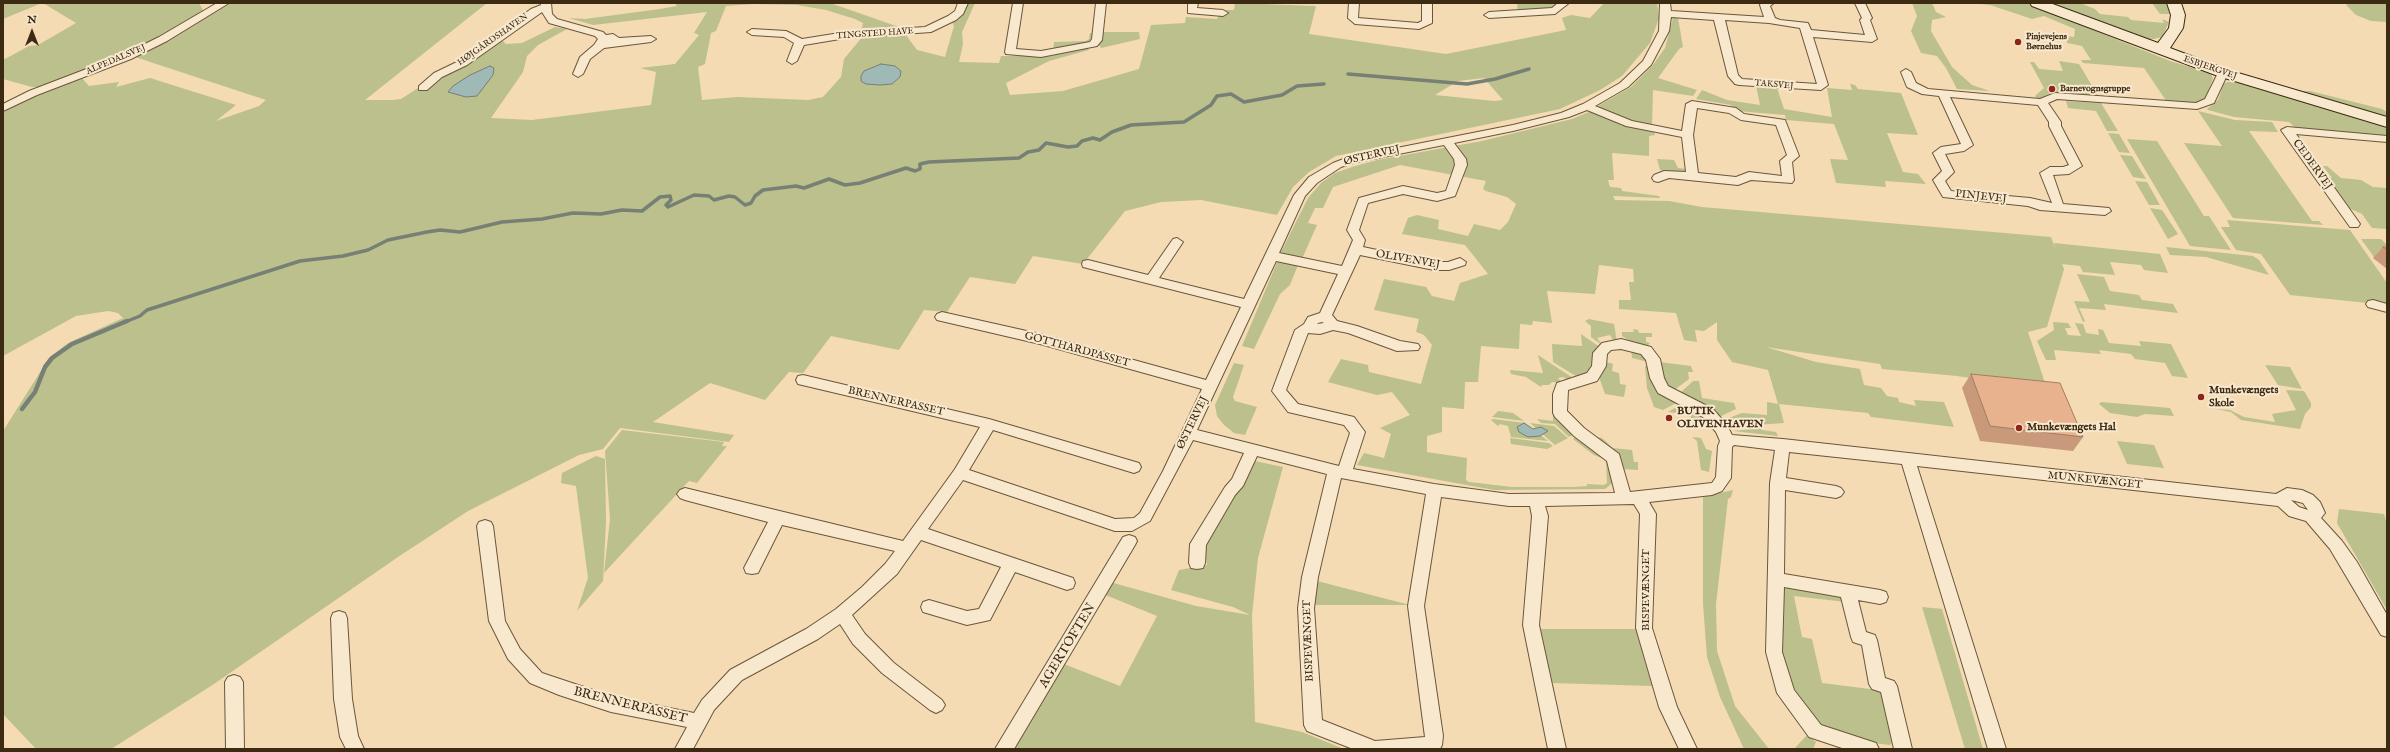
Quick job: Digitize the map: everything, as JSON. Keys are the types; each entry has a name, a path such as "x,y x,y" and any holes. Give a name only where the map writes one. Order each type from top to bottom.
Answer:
{"main road":[{"name":"ESBJERGVEJ","path":"2037,3 2223,73 2387,122"},
{"path":"2160,50 2172,38 2176,28 2178,15 2174,3"}],"street":[{"name":"ALPEDALSVEJ","path":"3,108 33,93 127,57 163,40 224,3"},
{"name":"TINGSTED HAVE","path":"800,42 846,35 927,30 952,18 959,12 963,3"},
{"path":"1018,3 1010,52 1041,54 1093,44 1097,40 1101,3"},
{"path":"1193,3 1192,11 1223,12"},
{"path":"1354,3 1353,18 1355,21 1419,26 1427,23 1427,3"},
{"path":"1489,15 1555,11 1564,3"},
{"path":"1769,3 1765,5 1770,20"},
{"path":"1665,9 1719,18 1770,20 1778,23 1804,25 1807,33 1872,39 1865,20 1867,18 1860,3"},
{"name":"HØJGÅRDSHAVEN","path":"423,88 438,75 463,63 545,5 547,14 553,21 565,26 599,34 602,42"},
{"name":"ØSTERVEJ","path":"1130,533 1145,517 1188,433 1300,195 1324,172 1350,160 1547,120 1587,106 1624,85 1647,63 1664,31 1665,9"},
{"name":"TAKSVEJ","path":"1719,18 1733,76 1738,82 1817,88 1823,85 1807,33"},
{"path":"752,32 786,34 800,42 792,61"},
{"path":"578,74 585,57 602,42 608,46 615,42 650,39"},
{"path":"1906,72 1911,85 1926,92 2042,102 2055,96 2197,106 2210,101 2223,73"},
{"name":"PINJEVEJ","path":"1943,93 1967,145 1960,149 1945,149 1939,153 1948,172 1939,180 1947,194 2030,202 2040,206 2105,210"},
{"path":"2042,102 2055,122 2055,126 2076,166 2065,171 2054,170 2046,173 2058,202 2056,207"},
{"path":"1658,178 1668,174 1738,181 1749,176 1788,180 1786,161 1793,156 1781,122 1741,117 1732,110 1692,104 1687,135 1692,176"},
{"path":"1587,106 1609,117 1630,124 1687,135"},
{"name":"CEDERVEJ","path":"2354,224 2287,130 2387,138"},
{"path":"1339,472 1358,432 1349,421 1293,408 1279,391 1302,330 1309,327 1320,329 1329,320 1346,271 1359,240 1353,230 1363,201 1402,190 1437,197 1451,193 1461,164 1460,159 1447,141"},
{"path":"1151,280 1176,242"},
{"name":"OLIVENVEJ","path":"1356,250 1434,266 1449,266 1460,262"},
{"path":"1272,256 1346,271"},
{"path":"1088,264 1249,305"},
{"path":"2373,304 2387,308"},
{"name":"GOTTHARDPASSET","path":"942,317 1040,339 1211,386"},
{"path":"1329,320 1361,334 1390,342 1397,346 1413,347"},
{"path":"1188,433 1339,472 1434,490 1509,500 1631,498 1675,494 1717,487 1723,478 1725,446 1728,442 1722,429 1708,413 1663,388 1657,378 1653,359 1646,350 1621,344 1607,346 1600,353 1599,366 1592,377 1562,387 1560,394 1560,413 1578,432 1614,458 1631,498"},
{"name":"BRENNERPASSET","path":"803,380 989,424 1134,467"},
{"name":"BRENNERPASSET","path":"684,749 699,722 721,689 736,675 812,634 842,614 868,592 891,569 960,473 989,424"},
{"name":"MUNKEVÆNGET","path":"1728,442 1782,444 1908,460 2282,501 2282,498 2287,494 2297,494 2308,498 2317,510 2317,513 2311,516 2348,561 2387,630"},
{"path":"1782,444 1778,483 1778,579 1774,652 1786,693 1815,731 1870,749"},
{"path":"1197,564 1198,544 1230,491 1238,482 1253,450"},
{"path":"1908,460 1997,749"},
{"name":"BISPEVÆNGET","path":"1339,472 1310,577 1306,608 1313,725 1375,749 1433,745 1434,736 1416,606 1434,490"},
{"path":"960,473 1115,525 1130,533"},
{"path":"1778,483 1836,492"},
{"path":"685,494 778,518 907,548"},
{"name":"BISPEVÆNGET","path":"1631,498 1648,514 1644,628 1668,707 1688,749"},
{"path":"1536,500 1540,516 1531,625 1557,749"},
{"path":"752,568 778,518"},
{"name":"BRENNERPASSET","path":"485,526 497,621 514,654 536,678 565,690 612,704 699,722"},
{"path":"917,532 1067,583"},
{"name":"AGERTOFTEN","path":"1004,749 1130,533"},
{"path":"929,607 967,618 984,615 1011,564"},
{"path":"1778,579 1880,598"},
{"path":"1848,592 1859,638 1869,640 1878,684 1888,686 1903,749"},
{"path":"842,614 859,639 883,663 936,705"},
{"path":"339,618 343,700 349,737 355,749"},
{"path":"234,682 235,749"}],"green space":[{"path":"3,3 42,3 3,19"},
{"path":"43,3 199,3 204,12 123,57 41,87 32,87 3,79 3,60 29,46 38,45 76,23"},
{"path":"231,3 487,3 365,100 401,99 418,88 425,90 442,76 501,39 506,44 522,43 555,27 567,29 538,45 527,56 523,72 491,118 532,120 651,105 656,72 640,68 675,64 699,35 694,33 707,12 593,25 569,18 585,19 660,9 677,6 675,3 830,3 899,27 862,28 863,23 855,19 826,10 797,5 755,4 726,6 716,31 711,33 705,64 698,67 702,100 737,97 808,100 823,97 841,77 844,59 863,36 906,35 917,50 945,57 954,26 952,22 960,16 966,3 975,3 962,32 963,44 959,62 999,63 1001,56 1050,56 1088,48 1089,50 1049,61 1006,83 1010,95 1063,91 1139,69 1151,25 1185,23 1186,17 1217,19 1219,15 1223,14 1224,10 1234,10 1235,3 1316,6 1309,34 1446,54 1566,30 1562,18 1571,15 1590,18 1604,3 1657,3 1659,18 1650,43 1622,76 1600,90 1560,109 1336,156 1309,172 1293,187 1277,215 1201,200 1161,202 1125,211 1083,264 1033,256 1015,284 970,277 947,312 924,310 899,350 831,336 803,373 789,372 765,400 710,383 653,422 734,435 729,442 620,428 603,449 579,455 468,511 398,557 211,686 111,749 36,749 3,714 3,431 49,358 68,343 123,318 118,313 108,311 76,316 3,356 3,110 81,77 89,86 119,82 116,87 150,78 236,105 216,121 259,106 266,100 135,57","holes":["1484,78 1503,100 1494,101 1435,95 1458,81"]},
{"path":"1517,3 1559,3 1552,9 1518,12"},
{"path":"1912,3 1932,3 1936,12 1946,17 1932,20 1931,31 1952,67 1972,85 1990,91 1957,89 1946,68 1937,56 1921,53 1911,31 1917,16"},
{"path":"1970,3 2026,3 2170,61 2210,73 2213,78 2205,100 2198,104 2167,102 2144,68 2083,63 2081,60 2091,60 2082,46 2067,43 2065,36 2074,37 2075,29 2044,16 2032,19 1990,5"},
{"path":"2046,3 2080,3 2095,9 2100,14 2128,17 2131,20 2164,23 2162,19 2169,22 2162,37 2145,41"},
{"path":"2152,3 2167,3 2170,14 2160,14"},
{"path":"2350,3 2387,3 2387,22 2371,21 2356,15 2346,5"},
{"path":"1673,18 1678,18 1683,47 1679,49 1658,78 1697,90 1693,96 1653,90 1652,125 1626,121 1598,106 1631,87 1653,65 1665,48"},
{"path":"1101,32 1139,32 1140,39 1101,48 1099,45"},
{"path":"1090,33 1092,33 1091,42 1053,51 1054,42 1086,41 1089,39"},
{"path":"2177,49 2213,65 2302,91 2310,91 2382,109 2387,112 2387,118 2204,63"},
{"path":"2059,61 2079,64 2098,96 2050,93 2038,100 2035,96 2044,88 2030,62 2034,62 2039,69 2063,71"},
{"path":"2233,81 2387,127 2387,136 2297,129 2289,122 2234,117 2208,110 2207,109 2218,100 2224,83"},
{"path":"1850,84 1855,85 1858,89 1901,93 1918,135 1887,133 1903,172 1918,174 1926,184 1885,181 1886,187 1836,183 1830,159 1848,160 1834,124 1786,120 1785,115 1737,111 1731,105 1696,99 1702,90 1727,100 1760,105 1756,85 1777,88 1784,109 1832,117 1827,88 1852,90"},
{"path":"2066,101 2101,103 2118,131 2107,131 2096,111 2068,108"},
{"path":"1591,111 1621,125 1654,132 1655,135 1649,136 1649,156 1612,153 1614,180 1608,180 1610,187 1621,188 1622,191 1659,196 1660,198 1613,196 1615,200 1669,201 1702,207 2051,237 2056,250 2054,243 2160,254 2168,273 2144,270 2141,265 2110,262 2115,275 2083,272 2080,266 2062,264 2064,269 2047,327 2028,332 2047,389 1957,376 1882,369 1880,364 1766,347 1816,362 1860,369 1864,385 1881,388 1887,396 1898,398 1899,402 1916,406 1914,400 1944,402 1954,427 1871,417 1868,413 1779,404 1784,423 1726,427 1721,421 1742,413 1767,415 1767,402 1778,404 1768,370 1732,362 1717,340 1717,322 1704,331 1695,330 1697,342 1684,340 1676,313 1619,309 1619,300 1631,300 1629,282 1634,282 1633,269 1599,265 1595,294 1547,291 1552,323 1533,321 1532,325 1520,324 1519,349 1481,346 1478,382 1465,382 1464,409 1442,407 1442,432 1427,436 1427,452 1467,458 1466,480 1469,482 1512,487 1574,487 1587,486 1587,484 1604,485 1607,483 1606,460 1594,455 1573,439 1576,436 1611,459 1616,480 1605,489 1494,490 1357,465 1364,453 1384,458 1391,434 1380,428 1410,415 1392,392 1377,395 1328,382 1341,359 1368,365 1369,372 1421,384 1432,345 1424,335 1416,332 1419,319 1374,310 1384,279 1426,287 1432,296 1454,301 1460,283 1488,274 1465,245 1402,234 1408,218 1417,215 1439,220 1438,229 1468,236 1474,224 1500,230 1508,222 1516,204 1507,197 1483,189 1486,181 1400,165 1333,187 1323,208 1315,208 1308,223 1317,225 1302,259 1280,254 1308,198 1321,183 1335,173 1352,167 1377,160 1482,141 1572,119"},
{"path":"2198,111 2235,120 2272,122 2278,132 2249,131 2312,221 2319,221 2323,225 2233,218 2184,143 2222,146"},
{"path":"2108,133 2119,134 2130,153 2119,152"},
{"path":"2127,139 2157,141 2204,216 2209,216 2231,250 2190,246"},
{"path":"2120,155 2132,156 2146,179 2133,177"},
{"path":"1657,159 1674,160 1678,168 1687,169 1685,172 1660,170"},
{"path":"2323,166 2327,166 2341,178 2361,180 2373,187 2387,188 2387,229 2372,228 2362,214 2344,206 2322,177 2332,178"},
{"path":"2135,181 2147,182 2160,205 2149,205"},
{"path":"2150,208 2162,210 2178,234 2168,239"},
{"path":"2227,220 2350,230 2387,283 2387,305 2290,295 2261,254 2236,250 2221,227 2230,227"},
{"path":"2361,239 2381,239 2387,245 2387,257 2374,257"},
{"path":"2166,247 2253,256 2259,260 2269,275 2206,257 2170,255"},
{"path":"1278,260 1298,265 1290,285 1280,294 1254,349 1242,346"},
{"path":"2077,274 2104,277 2110,291 2139,295 2142,300 2173,304 2178,313 2104,304 2106,310 2079,308 2085,321 2083,322 2074,301 2090,302"},
{"path":"1589,319 1614,324 1617,342 1614,342 1610,335 1597,338 1603,346 1591,337 1591,326 1585,321"},
{"path":"2053,322 2068,323 2071,328 2065,328 2068,335 2081,336 2075,323 2083,324 2086,333 2099,335 2098,329 2103,330 2109,343 2141,346 2139,341 2171,344 2188,378 2172,376 2165,363 2135,359 2131,354 2099,350 2101,354 2054,350 2056,360 2046,360 2037,341 2054,330"},
{"path":"1633,329 1638,330 1639,333 1652,333 1652,337 1646,337 1646,342 1650,343 1646,347 1632,342 1622,336 1622,332 1634,332"},
{"path":"1581,334 1601,348 1590,374 1579,378 1553,362 1552,344 1582,346"},
{"path":"1631,347 1643,352 1649,357 1654,383 1661,390 1680,401 1663,410 1654,407 1647,388 1645,366 1648,366 1648,362 1632,358"},
{"path":"1538,355 1576,380 1568,380 1563,377 1558,378 1562,383 1552,382 1549,385 1542,385 1541,387 1526,377 1511,374 1510,370 1543,373"},
{"path":"1603,361 1613,364 1612,371 1619,373 1620,384 1626,385 1624,397 1605,394 1599,377"},
{"path":"1659,362 1691,366 1693,372 1688,372 1689,379 1673,391 1662,381"},
{"path":"1234,363 1244,365 1233,397 1235,401 1257,407 1245,435 1234,433 1224,425 1217,416 1215,405"},
{"path":"2265,365 2290,367 2302,389 2278,385"},
{"path":"1693,381 1699,381 1702,398 1734,403 1736,409 1717,418 1679,394"},
{"path":"2286,390 2304,391 2311,403 2311,407 2305,414 2300,429 2241,420 2231,412 2215,409 2230,410 2244,417 2275,422 2272,414 2296,410"},
{"path":"1685,402 1715,426 1694,426 1690,415 1668,412"},
{"path":"2101,402 2170,408 2174,416 2145,414 2137,417 2110,413 2099,404"},
{"path":"1553,406 1555,406 1574,434 1569,437 1555,424 1541,423 1537,419 1553,421"},
{"path":"1498,411 1513,413 1524,421 1492,417"},
{"path":"1491,420 1525,423 1548,441 1511,437 1508,426 1500,424 1498,426"},
{"path":"1530,423 1554,426 1568,438 1555,445"},
{"path":"1761,428 1762,430 1776,432 1778,436 1733,431"},
{"path":"622,430 724,442 722,446 727,446 697,483 689,481 604,573 610,519 605,451"},
{"path":"1593,436 1602,438 1613,448 1632,450 1634,462 1638,462 1638,470 1623,469 1621,460"},
{"path":"1692,437 1701,438 1706,449 1712,451 1709,472 1701,470 1697,441"},
{"path":"1510,438 1549,443 1553,446 1547,449 1511,444"},
{"path":"2117,441 2154,445 2164,468 2127,464"},
{"path":"596,456 605,459 606,522 603,581 577,611 588,578 576,486 561,483 562,473"},
{"path":"1255,461 1283,467 1258,558 1252,615 1255,722 1302,732 1344,749 1011,749 1064,664 1120,686 1157,616 1103,594 1110,582 1196,606 1250,615 1233,607 1171,590 1179,570 1207,565 1204,544"},
{"path":"1733,490 1731,497 1728,499 1716,604 1717,651 1735,706 1769,749 1744,749 1720,697 1707,657 1703,604 1703,497"},
{"path":"2339,509 2384,514 2387,524 2387,610 2337,523"},
{"path":"1317,581 1410,605 1313,605"},
{"path":"1787,586 1837,594 1846,602 1794,596 1802,637 1812,639 1822,683 1886,691 1896,739 1890,745 1864,742 1822,729 1792,693 1780,655 1782,587"},
{"path":"1922,607 1942,609 1983,749 1965,749"},
{"path":"1537,629 1636,629 1652,686 1551,683"},
{"path":"1807,735 1816,742 1813,749 1794,749"}],"water":[{"path":"881,64 895,66 901,71 900,77 892,84 866,84 861,81 861,76 864,71"},
{"path":"490,66 494,68 493,75 477,96 466,97 448,92 453,86 470,75"},
{"path":"1524,423 1533,429 1541,427 1548,431 1540,436 1528,437 1519,432 1517,427"}],"building":[{"path":"1971,374 2060,383 2083,437 1990,426"}],"waterway":[{"path":"1348,74 1467,84 1495,79 1529,69"},
{"path":"125,322 140,316 147,310 300,261 343,256 368,250 388,240 427,232 440,230 460,232 502,222 542,219 573,213 601,214 622,210 642,211 660,197 670,196 671,200 666,205 668,207 694,195 709,196 714,200 729,196 735,197 745,205 751,203 755,196 763,190 796,186 804,188 829,179 845,185 860,183 906,168 915,171 920,169 920,164 929,162 1019,158 1028,152 1039,150 1046,143 1068,147 1077,146 1082,141 1093,138 1100,140 1112,132 1131,125 1184,122 1211,105 1217,96 1231,94 1244,102 1282,95 1297,86 1324,84"},
{"path":"22,409 35,392 45,367 52,358 72,344 127,321"}],"place":[{"name":"Pinjevejens Børnehus","path":"2018,42"},
{"name":"Barnevognsgruppe","path":"2052,89"},
{"name":"Munkevængets Skole","path":"2201,397"},
{"name":"BUTIK OLIVENHAVEN","path":"1669,418"},
{"name":"Munkevængets Hal","path":"2019,428"}]}
